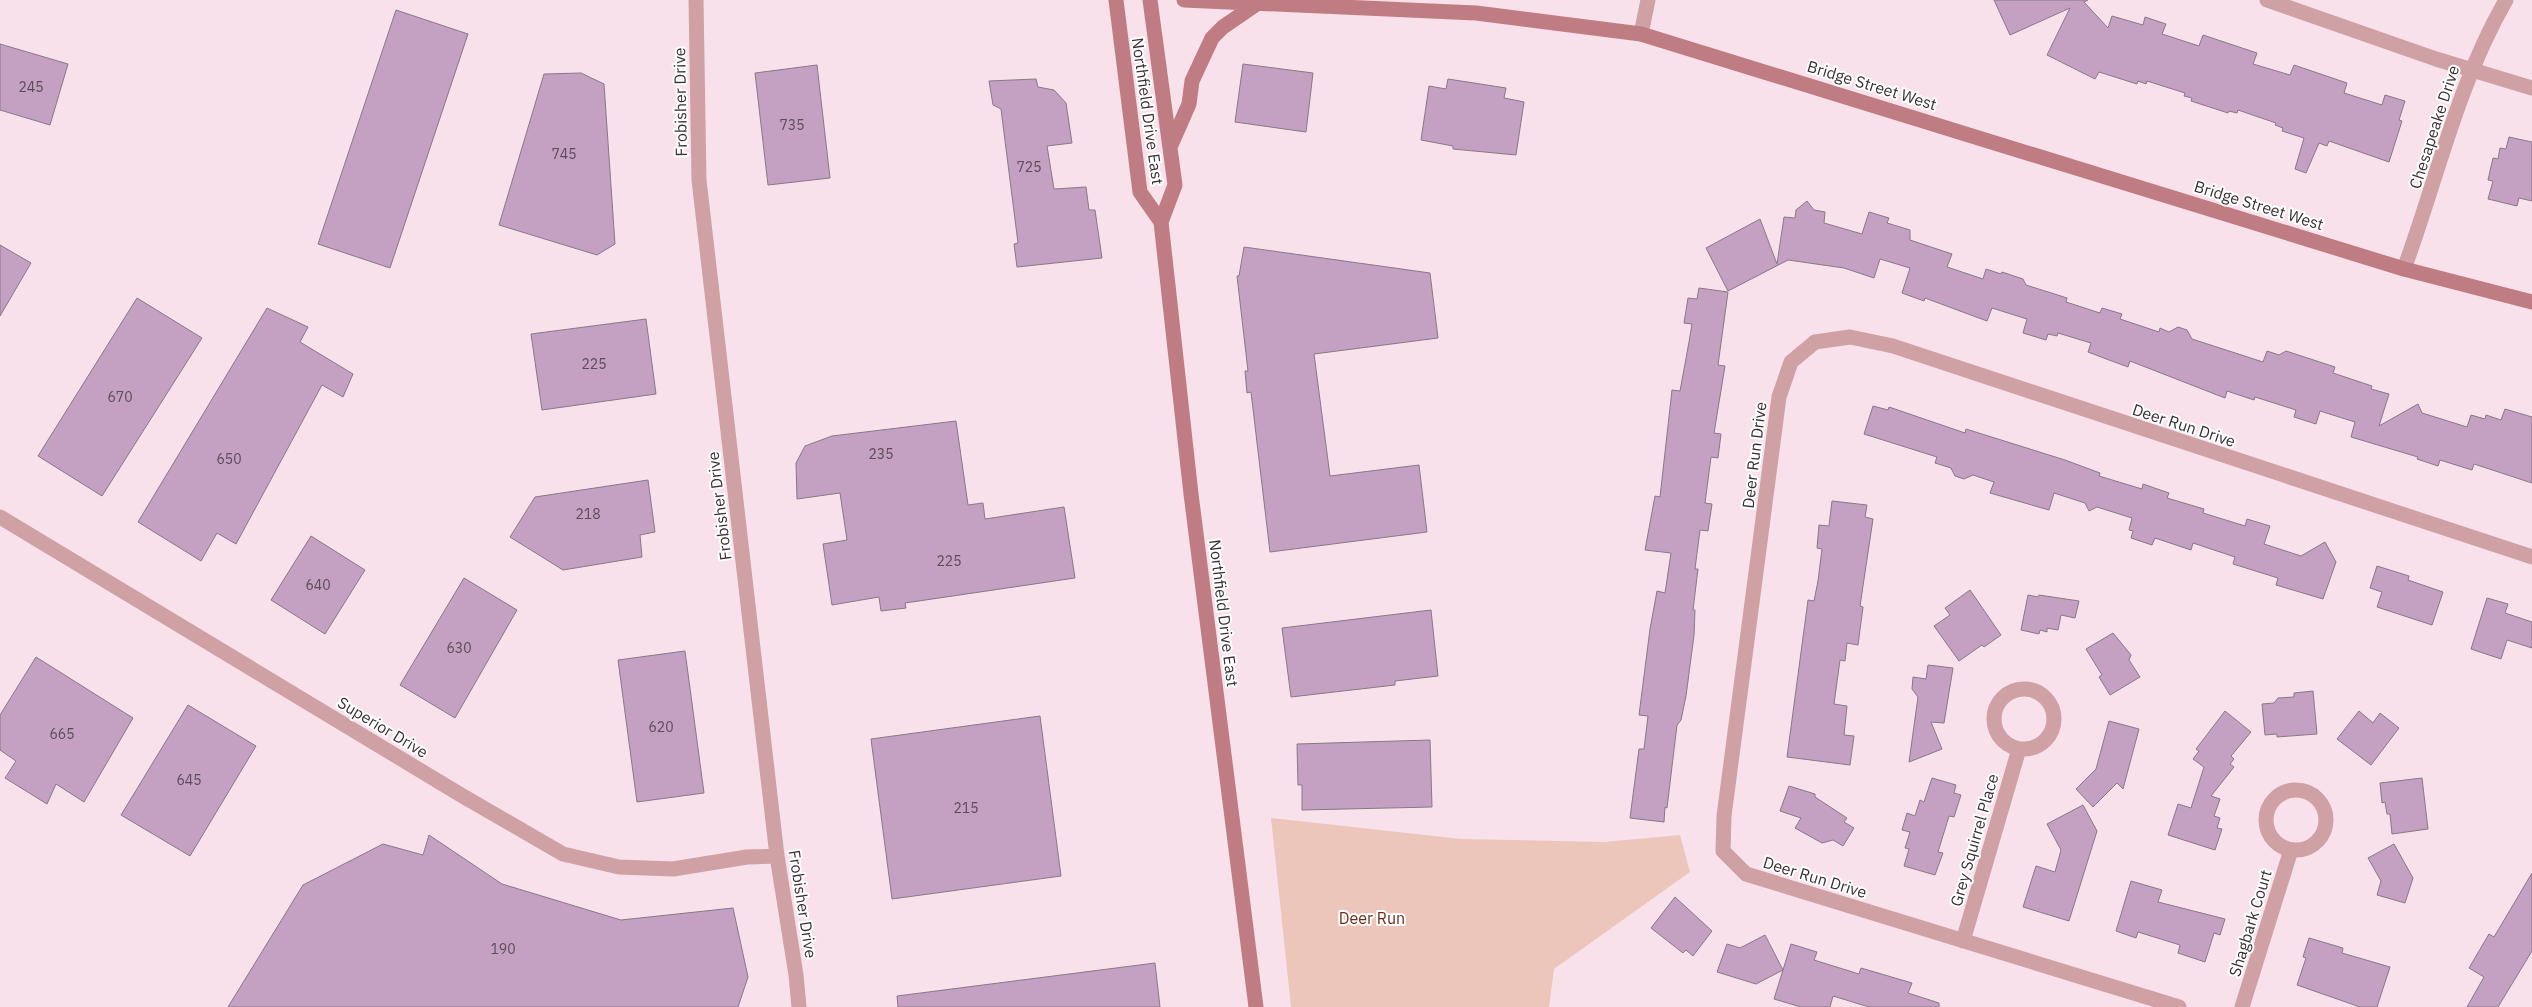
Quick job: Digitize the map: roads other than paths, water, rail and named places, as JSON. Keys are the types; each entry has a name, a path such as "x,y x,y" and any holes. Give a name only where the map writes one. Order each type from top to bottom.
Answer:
{"main road":[{"name":"Northfield Drive East","path":"1116,0 1140,192 1161,222"},
{"name":"Northfield Drive East","path":"1150,0 1175,185 1161,222 1191,494 1256,1007"},
{"name":"Bridge Street West","path":"1184,0 1476,13 1641,34 2404,269 2532,302"},
{"path":"1170,145 1189,104 1192,81 1212,38 1258,3"}],"street":[{"name":"Frobisher Drive","path":"696,0 699,180 777,856 794,956 799,1007"},
{"path":"1641,34 1648,0"},
{"path":"2267,0 2532,88"},
{"name":"Chesapeake Drive","path":"2404,269 2471,69 2489,30 2506,0"},
{"name":"Deer Run Drive","path":"2179,1007 1746,874 1724,851 1724,816 1779,397 1791,362 1815,342 1850,337 1894,346 2532,557"},
{"name":"Superior Drive","path":"0,517 461,795 564,854 619,867 673,869 747,857 777,856"},
{"path":"2027,688 2044,695 2051,704 2054,718 2052,729 2047,738 2034,747 2019,749 2006,743 1998,736 1994,726 1994,716 1996,705 2002,696 2017,689 2027,688"},
{"name":"Grey Squirrel Place","path":"1963,941 2019,749"},
{"path":"2300,790 2315,795 2322,803 2326,813 2326,825 2323,835 2312,846 2291,850 2274,840 2268,831 2266,821 2268,810 2273,801 2281,794 2300,790"},
{"name":"Shagbark Court","path":"2242,1007 2291,850"}],"park label":[{"name":"Deer Run","path":"1372,918"}]}
